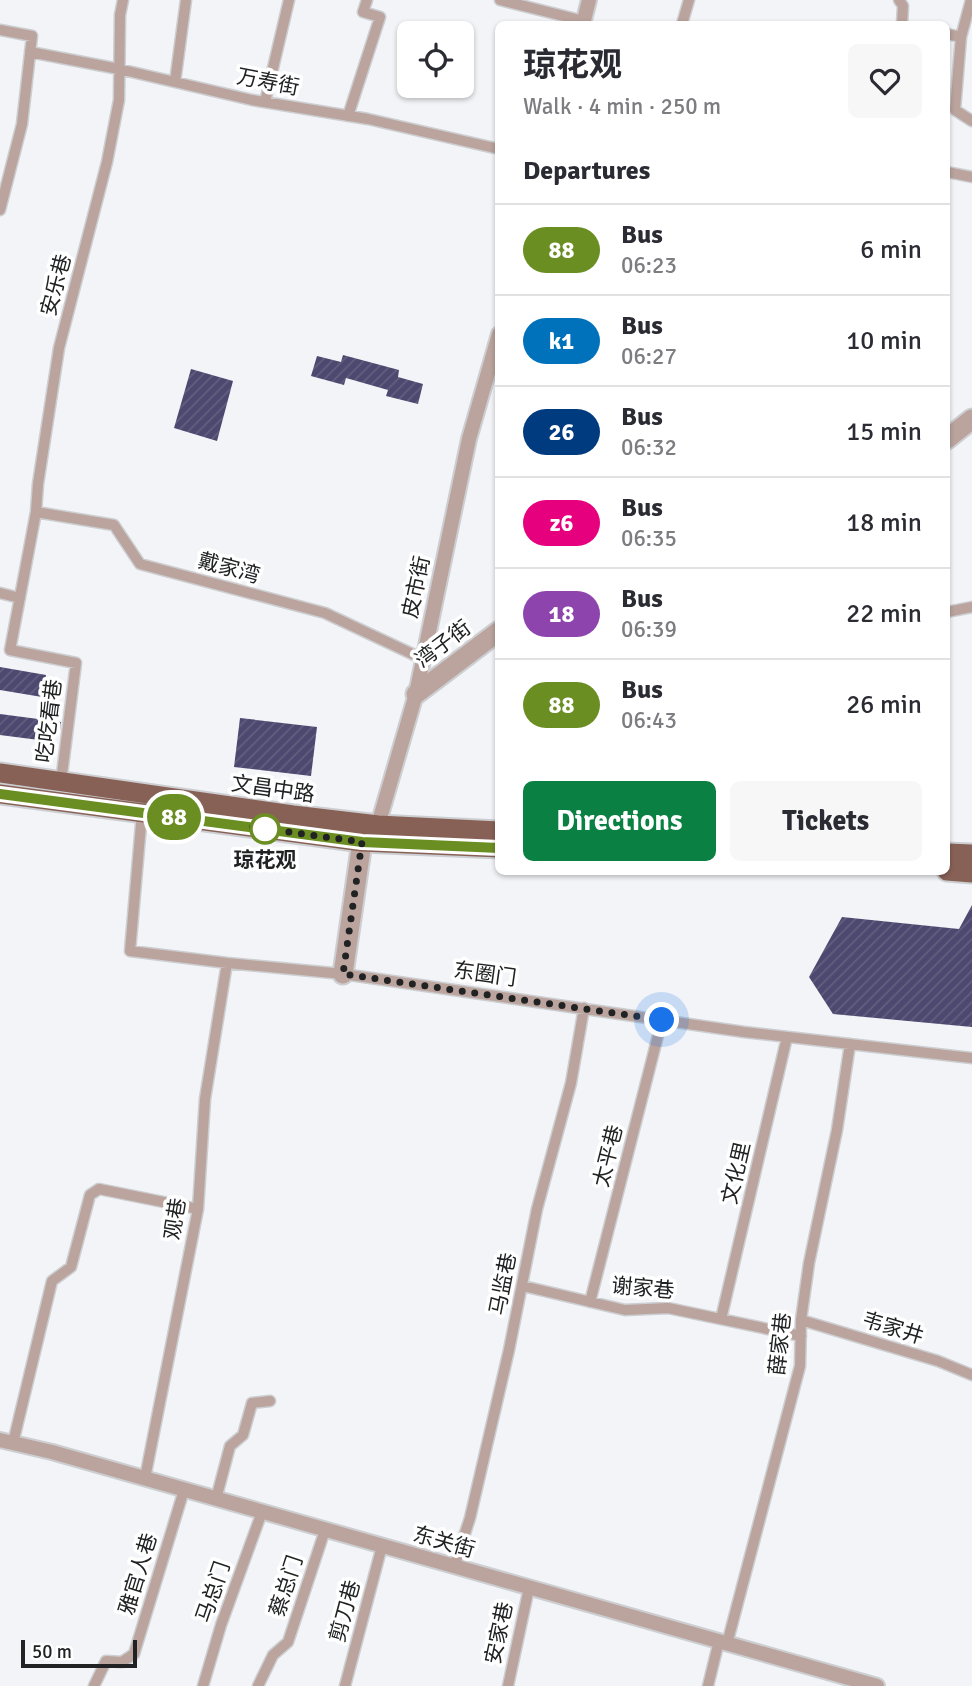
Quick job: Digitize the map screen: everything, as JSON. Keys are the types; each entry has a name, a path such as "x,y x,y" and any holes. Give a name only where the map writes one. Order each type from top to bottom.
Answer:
{"main road":[{"name":"文昌中路","path":"0,773 378,825 495,831"},
{"name":"文昌中路","path":"0,794 362,842 495,848"},
{"path":"950,853 972,854"},
{"path":"950,871 972,873"}],"street":[{"path":"584,21 589,0"},
{"name":"皮市街","path":"362,842 378,825 416,694 468,439 495,348"},
{"path":"950,437 972,419"},
{"name":"湾子街","path":"416,694 495,634"},
{"path":"343,974 362,842"},
{"name":"东关街","path":"6,1441 145,1478 874,1686"}],"lane":[{"name":"安乐巷","path":"36,512 60,348 107,162 119,100 120,15 123,0"},
{"path":"175,82 186,0"},
{"path":"265,102 289,0"},
{"path":"348,116 380,17 363,12 367,0"},
{"path":"500,0 576,21"},
{"path":"683,21 689,0"},
{"path":"899,0 903,6 900,21"},
{"path":"971,0 961,37 955,110 972,121"},
{"path":"0,30 32,36 22,124 0,210"},
{"path":"950,35 961,37"},
{"name":"万寿街","path":"30,52 495,148"},
{"path":"950,173 972,177"},
{"name":"吃吃看巷","path":"36,512 10,650 76,663 61,782"},
{"name":"戴家湾","path":"36,512 114,525 140,564 325,613 423,659"},
{"path":"0,593 20,598"},
{"path":"950,611 972,607"},
{"name":"东圈门","path":"142,813 130,951 343,974 788,1037 972,1058"},
{"name":"观巷","path":"145,1478 198,1209 205,1098 228,963"},
{"name":"马监巷","path":"454,1566 471,1518 523,1286 537,1209 571,1083 584,1008"},
{"name":"太平巷","path":"590,1302 662,1020"},
{"name":"文化里","path":"721,1319 788,1037"},
{"name":"薛家巷","path":"708,1686 723,1643 800,1366 809,1263 838,1130 850,1044"},
{"path":"6,1441 52,1281 71,1267 90,1195 99,1189 198,1209"},
{"name":"谢家巷","path":"523,1286 625,1310 668,1307 801,1336"},
{"name":"韦家井","path":"802,1320 938,1361 972,1375"},
{"path":"216,1499 230,1447 243,1435 252,1403 270,1401"},
{"name":"雅官人巷","path":"94,1686 106,1661 122,1662 134,1654 184,1490"},
{"name":"马总门","path":"202,1686 220,1625 262,1512"},
{"name":"蔡总门","path":"258,1686 273,1655 288,1642 325,1530"},
{"name":"剪刀巷","path":"345,1686 382,1546"},
{"name":"安家巷","path":"508,1686 529,1588"}],"building":[{"path":"343,355 399,370 398,377 423,384 418,404 386,396 388,390 346,378 344,385 311,376 317,356 341,362"},
{"path":"191,369 233,381 217,441 174,428"},
{"path":"0,667 46,675 42,697 0,690"},
{"path":"0,714 61,722 60,730 40,730 39,740 0,735"},
{"path":"240,718 317,727 311,776 234,767"},
{"path":"972,905 972,1027 833,1014 809,977 842,917 959,929"}],"bus line":[{"name":"88","path":"0,794 362,842 495,848"}],"place":[{"name":"琼花观","path":"265,829"}],"route":[{"path":"265,829 252,827 362,842 343,974 662,1020"}]}
